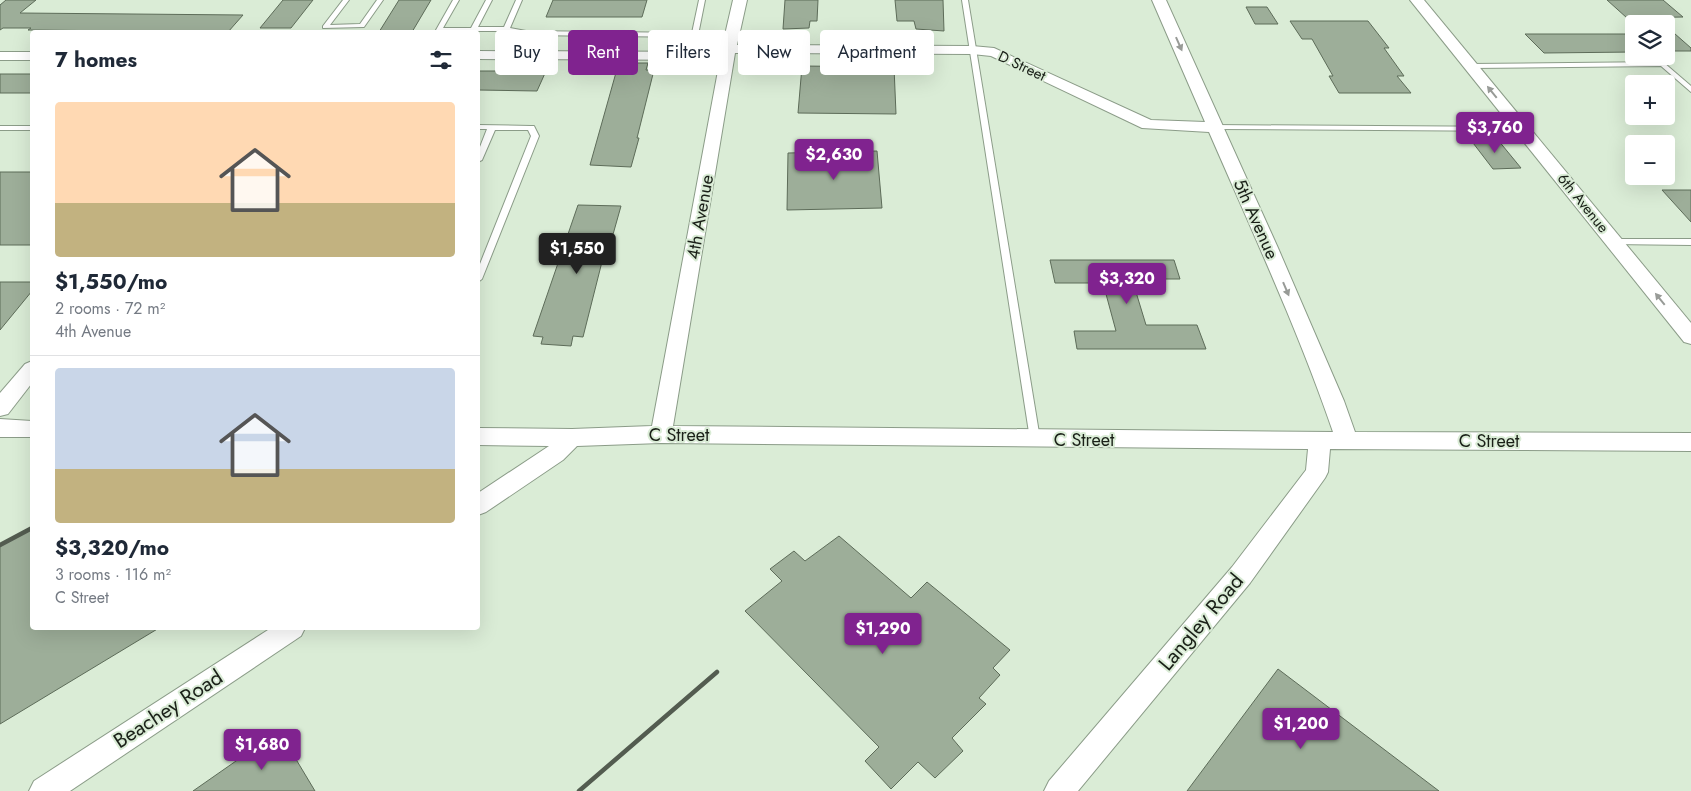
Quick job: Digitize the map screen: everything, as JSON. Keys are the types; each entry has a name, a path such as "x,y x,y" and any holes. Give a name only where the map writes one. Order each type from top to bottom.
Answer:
{"street":[{"name":"4th Avenue","path":"661,434 740,0"},
{"name":"5th Avenue","path":"1159,0 1269,248 1333,401 1347,441"},
{"name":"6th Avenue","path":"1417,0 1691,337"},
{"name":"D Street","path":"480,55 972,50 994,52 1148,125 1216,127"},
{"path":"0,56 30,56"},
{"path":"0,408 30,371"},
{"path":"0,428 30,429"},
{"name":"C Street","path":"480,436 572,438 661,434 1035,439 1691,442"},
{"path":"480,505 555,454 572,438"},
{"name":"Langley Road","path":"1059,791 1241,575 1316,472 1320,441"},
{"name":"Beachey Road","path":"44,791 289,630"}],"lane":[{"path":"346,0 326,27 362,26 380,0"},
{"path":"456,0 439,30 506,29 526,33 695,35 702,0"},
{"path":"474,29 489,0"},
{"path":"506,29 519,0"},
{"path":"965,0 1035,439"},
{"path":"1471,66 1663,64 1691,90"},
{"path":"1216,127 1522,129"},
{"path":"0,128 30,128"},
{"path":"480,128 531,128 535,136 480,274"},
{"path":"480,155 492,128"},
{"path":"1614,242 1691,242"}],"building":[{"path":"6,0 36,0 20,13 243,15 230,30 30,30 28,30 31,28 3,28 0,30 0,5"},
{"path":"283,0 313,0 291,28 260,28"},
{"path":"399,0 431,0 413,30 380,30"},
{"path":"553,0 647,0 642,17 546,17"},
{"path":"785,0 818,0 817,21 810,21 809,28 783,29"},
{"path":"895,0 943,0 944,31 916,29 914,21 897,21"},
{"path":"1607,0 1663,0 1683,17 1675,17 1675,15 1625,16"},
{"path":"1246,7 1267,7 1278,24 1255,24"},
{"path":"1290,21 1368,21 1389,48 1384,48 1404,76 1397,76 1411,93 1339,93 1329,76 1333,76 1312,39 1302,39"},
{"path":"1525,34 1625,34 1625,52 1544,53"},
{"path":"1675,34 1691,48 1691,51 1675,51"},
{"path":"638,63 648,63 646,70 648,70 648,75 653,75 631,167 590,165 615,75 638,75"},
{"path":"810,66 820,66 820,75 894,75 896,114 798,113 801,75 810,75"},
{"path":"480,71 495,71 495,75 544,75 537,91 480,90"},
{"path":"0,74 30,74 30,93 0,93"},
{"path":"1470,139 1498,140 1521,168 1493,169"},
{"path":"877,151 882,208 787,210 788,153"},
{"path":"0,172 30,172 30,245 0,245"},
{"path":"1662,190 1691,190 1691,222"},
{"path":"578,205 621,206 612,238 608,238 583,337 573,336 571,346 541,344 543,337 533,336"},
{"path":"1050,260 1174,260 1180,279 1132,279 1146,325 1197,325 1206,349 1077,349 1074,331 1116,331 1103,283 1055,283"},
{"path":"0,282 30,282 30,293 0,330"},
{"path":"30,529 30,630 156,630 0,724 0,545"},
{"path":"839,536 911,598 927,582 1010,650 993,668 1000,675 979,698 986,704 952,738 963,751 935,778 918,762 891,789 865,761 879,747 745,611 782,581 770,569 794,551 805,561"},
{"path":"1278,669 1439,791 1187,791"},
{"path":"279,731 315,791 193,791"}],"railway":[{"path":"0,545 30,529"},
{"path":"579,791 717,672"}]}
